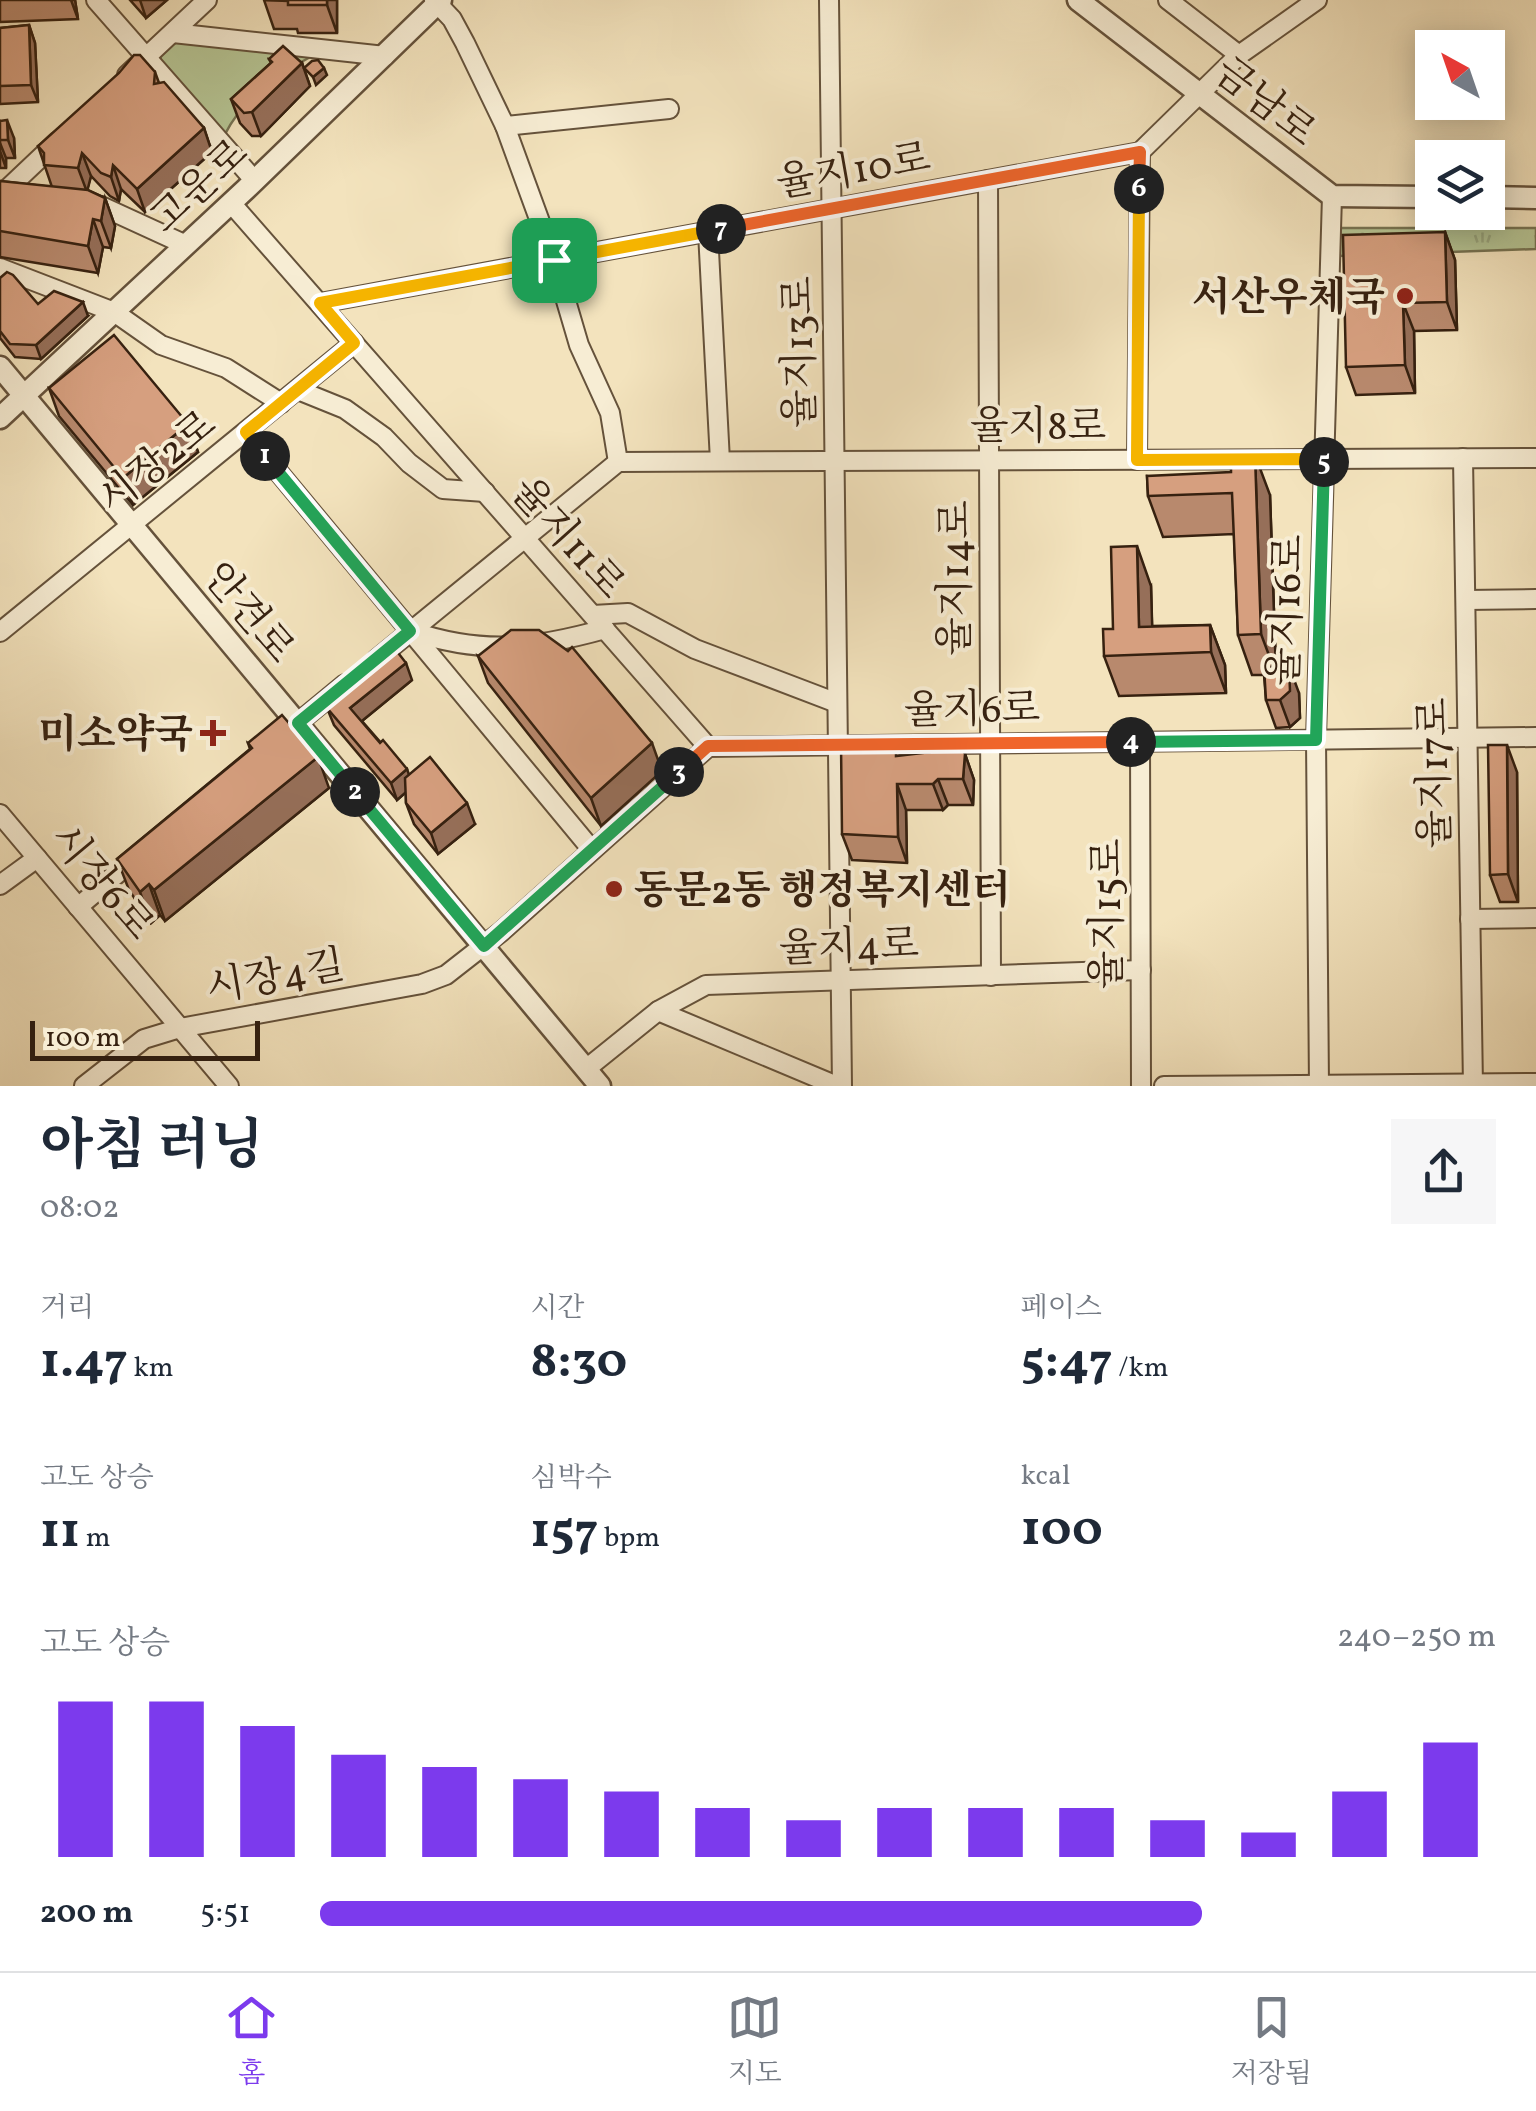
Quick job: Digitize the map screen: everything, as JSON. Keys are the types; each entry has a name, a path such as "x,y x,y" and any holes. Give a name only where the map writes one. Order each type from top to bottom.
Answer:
{"street":[{"path":"96,0 255,181"},
{"path":"119,83 207,0"},
{"name":"율지13로","path":"658,1011 839,1086 829,0"},
{"name":"금남로","path":"1078,0 1332,196 1415,197"},
{"path":"1168,0 1239,55"},
{"path":"1137,460 1140,152 1239,55 1317,0"},
{"path":"271,745 618,462 610,413 579,345 554,260 506,126 466,42 437,1"},
{"name":"고운로","path":"0,418 255,181 437,1"},
{"path":"173,32 385,56"},
{"path":"506,126 669,109"},
{"path":"0,196 65,134"},
{"name":"율지10로","path":"320,303 1140,152"},
{"name":"율지14로","path":"988,180 991,976"},
{"path":"0,196 28,198"},
{"name":"율지16로","path":"1319,1086 1316,740 1332,196"},
{"path":"1505,198 1536,198"},
{"path":"64,202 101,206 186,245"},
{"path":"231,203 485,492"},
{"path":"708,232 720,461"},
{"path":"0,268 114,312 161,345 226,368 281,403"},
{"name":"시장2로","path":"0,632 354,343"},
{"name":"안견로","path":"0,367 600,1086"},
{"name":"율지11로","path":"298,390 346,409 443,488 485,492 708,746"},
{"path":"246,432 592,850"},
{"name":"율지17로","path":"1464,458 1473,1085"},
{"name":"율지8로","path":"618,462 1536,458"},
{"path":"1466,600 1536,600"},
{"path":"410,631 440,641 506,648 544,645 628,613 695,649 837,704"},
{"name":"율지6로","path":"708,746 1536,737"},
{"name":"율지15로","path":"1140,742 1141,1086"},
{"path":"484,946 708,746"},
{"name":"시장6로","path":"0,814 228,1086"},
{"path":"78,907 151,846"},
{"path":"0,886 38,858"},
{"path":"1470,919 1536,918"},
{"name":"시장4길","path":"84,1086 144,1040 180,1028 431,982 484,946"},
{"name":"율지4로","path":"586,1069 658,1011 706,985 1141,970"},
{"path":"1164,1086 1536,1083"}],"green space":[{"path":"174,41 312,56 261,89 224,136 159,61 163,49"},
{"path":"1341,228 1536,228 1536,249 1338,256"}],"building":[{"path":"264,0 327,0 327,5 288,5 288,1"},
{"path":"29,25 31,85 0,86 0,28"},
{"path":"283,46 302,63 252,112 244,113 231,99 272,62 269,59"},
{"path":"134,55 140,55 155,72 154,84 164,82 204,128 137,189 113,165 111,177 101,173 82,153 78,168 44,165 44,153 38,146"},
{"path":"318,60 324,68 313,77 304,68"},
{"path":"7,120 8,140 0,140 0,121"},
{"path":"0,181 88,190 105,198 101,221 93,219 88,246 0,231"},
{"name":"서산우체국","path":"1445,232 1447,302 1403,303 1405,365 1346,367 1343,235"},
{"path":"7,272 38,304 54,291 83,302 36,345 10,344 0,331 0,278"},
{"path":"114,335 188,424 123,478 49,388"},
{"path":"1255,455 1261,634 1238,635 1232,493 1148,496 1147,476 1231,472 1231,456"},
{"path":"1137,546 1139,627 1210,625 1211,652 1104,656 1103,629 1113,629 1111,547"},
{"path":"511,630 539,630 568,651 572,647 652,743 591,798 478,656"},
{"path":"392,645 406,663 350,708 407,769 391,783 327,708 329,695"},
{"path":"1289,666 1290,691 1280,700 1266,700 1264,667"},
{"path":"282,715 318,757 154,890 149,884 140,892 117,859 252,748 248,743"},
{"path":"841,744 896,744 896,756 930,752 931,745 960,745 965,754 963,779 897,784 898,837 842,834"},
{"path":"1488,745 1507,745 1508,874 1490,875"},
{"path":"430,757 467,803 431,833 406,803 405,778"}],"place":[{"name":"서산우체국","path":"1405,296"},
{"name":"미소약국","path":"213,733"},
{"name":"동문2동 행정복지센터","path":"614,889"}],"route":[{"path":"1140,152 1137,460 1324,459 1316,740 708,746 484,946 298,723 410,631 246,432 354,343 320,303 554,260 1140,152"}]}
